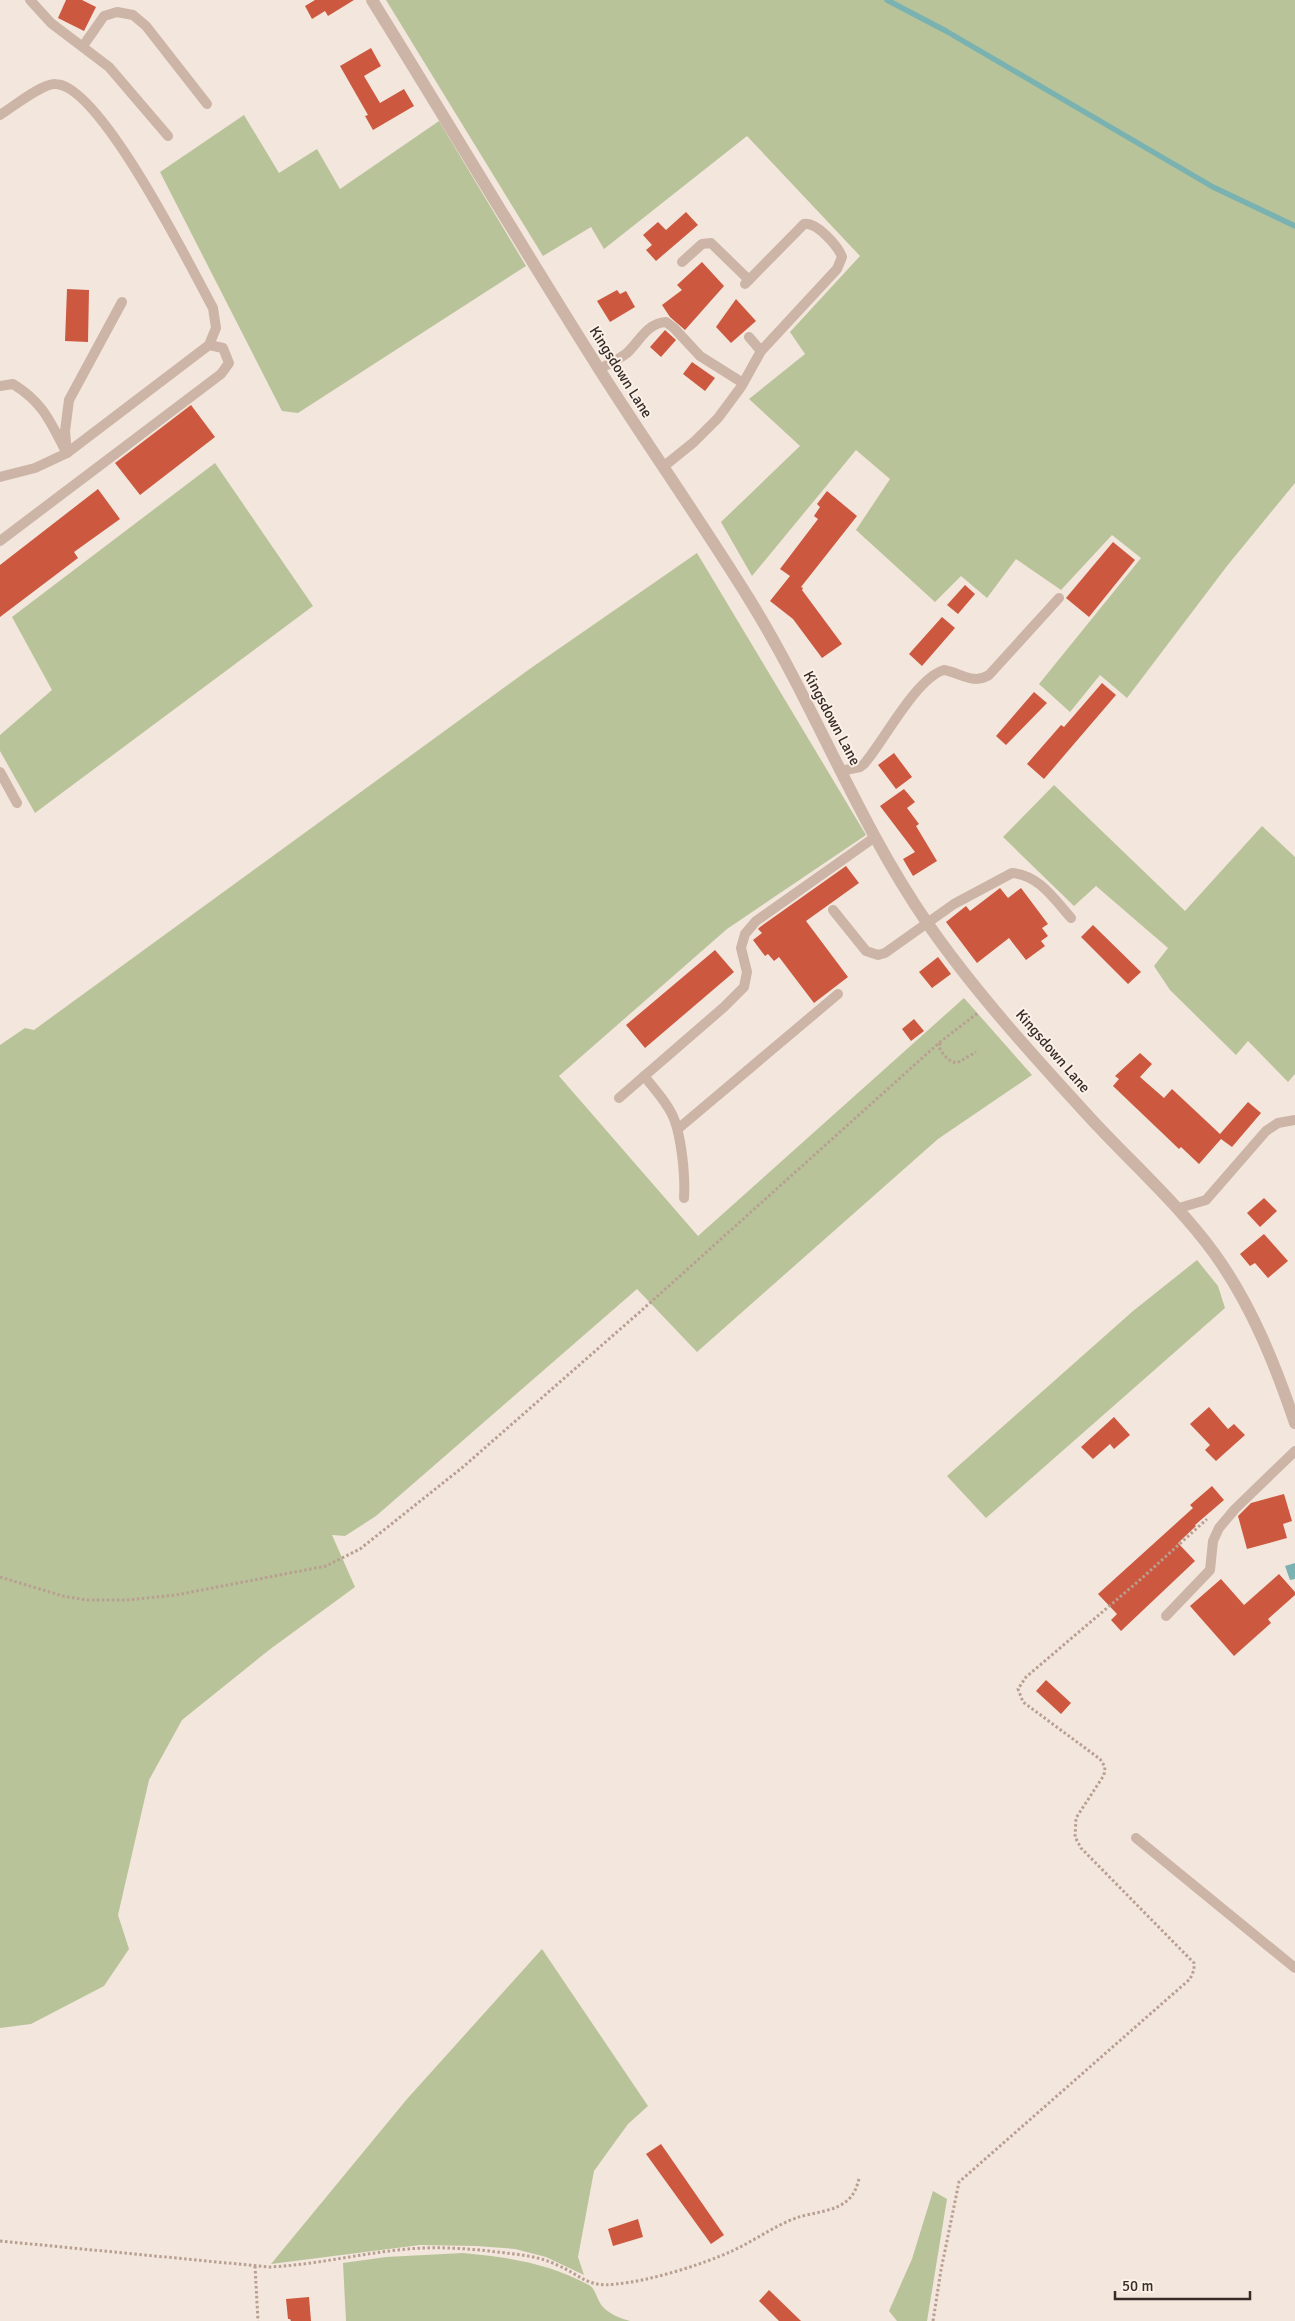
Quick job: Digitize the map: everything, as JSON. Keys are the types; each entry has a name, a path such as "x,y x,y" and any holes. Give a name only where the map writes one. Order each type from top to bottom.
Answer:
{"street":[{"name":"Kingsdown Lane","path":"372,0 599,369 752,604 875,837 927,922 990,1003 1092,1120 1179,1208 1214,1253 1237,1289 1271,1356 1294,1416"}],"lane":[{"path":"30,0 51,24 109,67 168,136"},
{"path":"83,46 104,16 117,12 132,15 146,26 207,104"},
{"path":"0,115 40,89 54,83 68,86 82,96 141,175 213,308 216,328 209,345 67,453 35,468 0,477"},
{"path":"663,468 707,430 743,383 761,351 837,269 842,257 839,251 809,223 804,224 747,282 711,243 702,244 682,262"},
{"path":"67,453 65,431 69,400 122,302"},
{"path":"599,369 628,352 644,333 656,324 666,322 700,356 743,383"},
{"path":"749,337 761,351"},
{"path":"0,541 221,374 229,363 223,348 209,345"},
{"path":"0,386 13,384 32,395 47,415 67,453"},
{"path":"841,770 860,767 864,764 911,699 933,675 944,670 974,680 980,680 989,676 1059,598"},
{"path":"0,772 17,803"},
{"path":"619,1098 731,1001 744,986 748,972 741,948 745,934 756,921 875,837"},
{"path":"833,910 866,951 878,955 884,953 927,922 983,887 1012,873 1022,874 1037,882 1070,918"},
{"path":"679,1128 838,994"},
{"path":"644,1076 664,1100 674,1115 679,1128 685,1185 684,1198"},
{"path":"1179,1208 1206,1200 1266,1130 1278,1123 1295,1120"},
{"path":"1166,1616 1210,1570 1213,1541 1219,1528 1235,1509 1295,1451"},
{"path":"1136,1838 1295,1968"}],"path":[{"path":"0,1577 63,1596 86,1600 126,1600 176,1595 326,1566 360,1550 463,1467 642,1310 940,1042 990,1003"},
{"path":"940,1042 939,1047 943,1054 952,1062 957,1063 976,1052"},
{"path":"933,2321 941,2270 959,2182 1190,1979 1194,1970 1194,1963 1082,1848 1075,1837 1076,1818 1104,1775 1105,1767 1100,1759 1023,1702 1018,1689 1026,1677 1141,1579 1209,1517"},
{"path":"0,2241 255,2266 293,2266 410,2249 455,2249 541,2258 559,2265 581,2280 596,2285 617,2284 648,2278 723,2254 796,2218 838,2206 849,2199 857,2188 859,2179"},
{"path":"255,2266 258,2321"}],"green space":[{"path":"386,0 1295,0 1295,483 1227,566 1127,698 1100,675 1070,712 1039,684 1141,558 1112,535 1061,590 1016,559 987,598 961,576 935,602 856,530 890,479 856,450 752,576 721,522 800,446 749,399 805,354 790,332 860,256 747,136 604,249 591,227 543,256"},
{"path":"244,115 279,173 317,149 340,189 439,121 526,266 298,413 282,411 160,172"},
{"path":"215,463 313,606 35,813 0,751 0,735 52,690 12,617"},
{"path":"697,553 866,835 727,929 559,1076 698,1236 964,998 1032,1075 938,1139 697,1352 637,1289 376,1516 345,1536 332,1535 355,1587 269,1650 182,1720 149,1780 118,1915 129,1949 104,1986 31,2024 0,2028 0,1045 25,1028 34,1030 531,668"},
{"path":"1054,785 1185,911 1262,826 1295,857 1295,1074 1288,1082 1248,1041 1236,1055 1170,990 1154,966 1168,948 1096,886 1074,906 1003,837"},
{"path":"1197,1260 1218,1286 1225,1308 986,1518 947,1476 1133,1311"},
{"path":"542,1949 648,2106 628,2124 594,2171 578,2257 584,2275 546,2257 515,2249 476,2246 420,2245 271,2264 407,2099"},
{"path":"933,2191 947,2199 927,2321 897,2321 889,2311 912,2259"},
{"path":"463,2253 527,2262 574,2277 591,2287 606,2310 630,2321 346,2321 343,2263 386,2257"}],"water":[{"path":"1295,1563 1295,1579 1290,1580 1285,1566"}],"building":[{"path":"66,0 82,0 96,7 84,31 58,18"},
{"path":"315,0 354,0 328,16 325,11 312,19 305,6"},
{"path":"371,48 381,66 364,76 380,103 404,89 414,106 373,130 365,116 368,115 340,66"},
{"path":"686,212 698,225 656,261 646,250 652,245 643,235 658,222 666,230"},
{"path":"702,262 724,286 685,330 670,317 662,305 682,290 677,285"},
{"path":"67,289 89,290 88,342 65,341"},
{"path":"617,290 620,294 626,291 635,307 610,322 597,301"},
{"path":"736,299 756,321 731,343 716,327"},
{"path":"665,330 676,340 661,357 650,347"},
{"path":"692,362 715,378 705,391 683,374"},
{"path":"191,405 215,437 140,495 115,463"},
{"path":"98,489 120,519 74,552 78,558 0,617 0,565"},
{"path":"827,491 857,516 801,587 842,644 822,658 793,619 770,601 790,576 780,569 818,519 814,516 820,507 817,504"},
{"path":"1113,542 1135,560 1089,617 1066,598"},
{"path":"965,585 975,594 958,614 947,605"},
{"path":"942,617 955,628 922,666 909,654"},
{"path":"1102,683 1116,695 1044,779 1027,764 1061,725 1064,727"},
{"path":"1034,692 1047,703 1006,745 996,736"},
{"path":"894,753 912,777 896,789 878,765"},
{"path":"904,789 915,802 907,808 919,824 916,826 937,861 913,876 903,859 915,852 880,806"},
{"path":"846,866 859,883 806,921 848,977 814,1003 779,957 774,961 768,954 765,956 753,940 762,933 758,929 760,927"},
{"path":"1000,888 1008,898 1021,888 1048,924 1042,928 1048,936 1041,941 1045,946 1026,960 1009,938 977,963 946,922 966,906 970,911"},
{"path":"1093,925 1141,972 1128,984 1081,937"},
{"path":"715,950 734,972 645,1048 626,1025"},
{"path":"938,957 951,974 932,988 919,972"},
{"path":"914,1019 924,1031 911,1041 902,1029"},
{"path":"1140,1053 1152,1064 1140,1077 1164,1098 1172,1089 1220,1134 1248,1102 1261,1113 1232,1147 1221,1139 1199,1164 1181,1147 1179,1149 1113,1086 1119,1079 1115,1076"},
{"path":"1264,1198 1277,1211 1260,1227 1247,1213"},
{"path":"1264,1234 1288,1261 1268,1278 1255,1263 1250,1266 1240,1254"},
{"path":"1209,1407 1228,1429 1234,1424 1245,1435 1216,1461 1205,1450 1210,1445 1190,1424"},
{"path":"1114,1417 1130,1435 1114,1449 1110,1444 1093,1459 1081,1447"},
{"path":"1212,1486 1224,1500 1195,1525 1178,1543 1195,1561 1121,1631 1111,1620 1117,1614 1098,1594 1193,1508 1190,1505"},
{"path":"1284,1494 1292,1521 1283,1524 1287,1538 1247,1549 1238,1516 1251,1503"},
{"path":"1279,1574 1295,1592 1295,1595 1268,1619 1271,1623 1234,1656 1190,1606 1221,1579 1244,1605"},
{"path":"1046,1680 1071,1703 1061,1714 1036,1691"},
{"path":"661,2144 724,2235 711,2244 646,2154"},
{"path":"638,2219 643,2237 613,2246 608,2229"},
{"path":"769,2290 801,2321 779,2321 759,2301"},
{"path":"309,2297 311,2321 291,2321 288,2319 286,2299"}],"waterway":[{"path":"887,0 946,31 1213,187 1295,226"}]}
